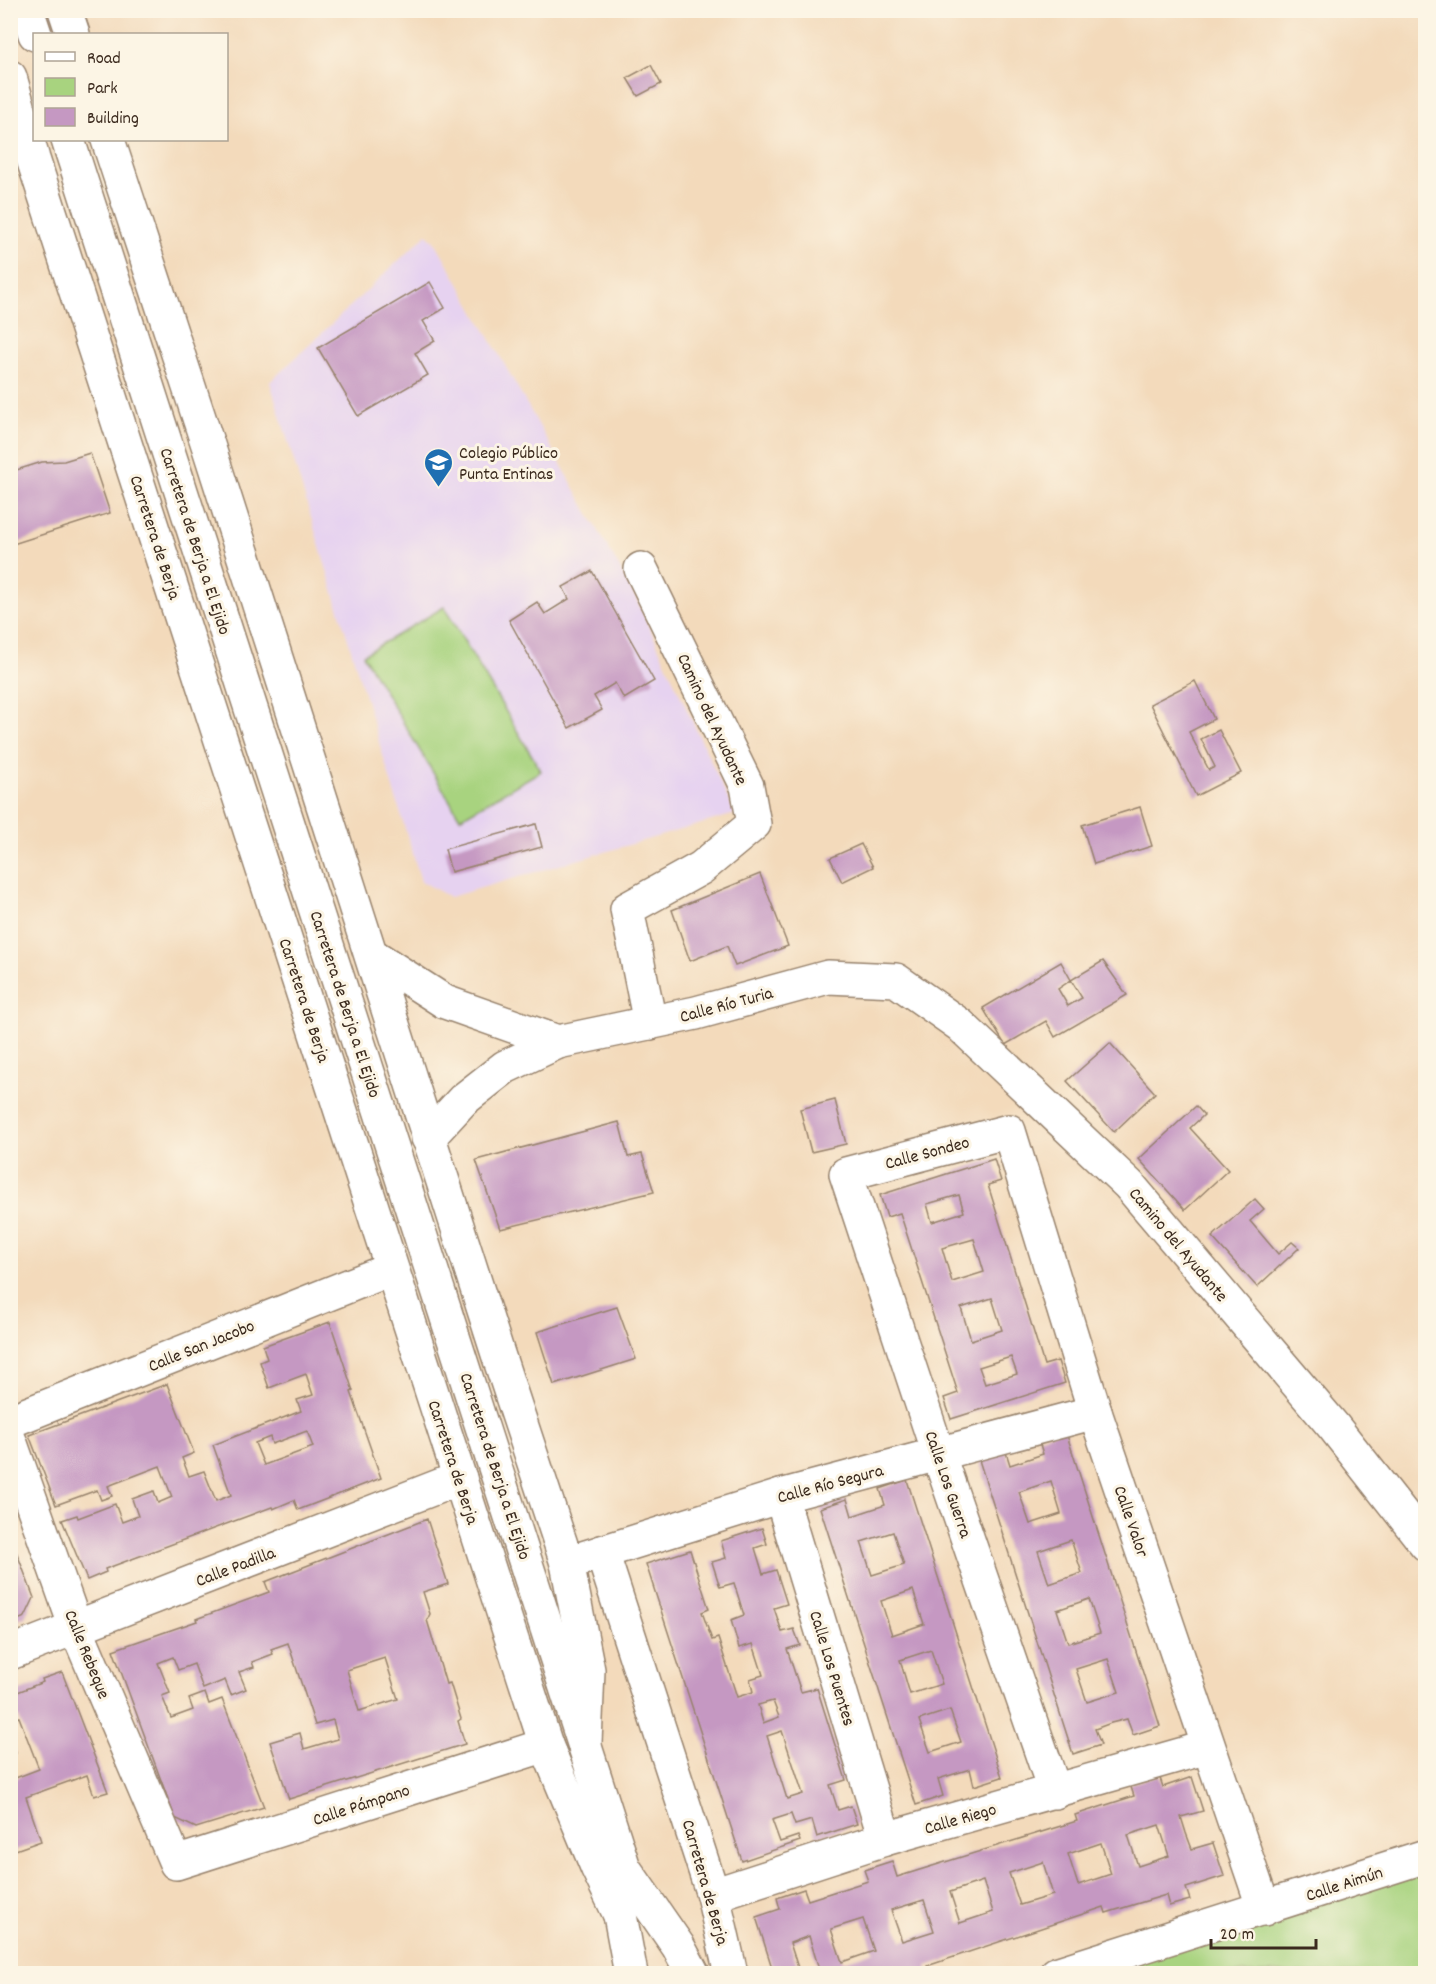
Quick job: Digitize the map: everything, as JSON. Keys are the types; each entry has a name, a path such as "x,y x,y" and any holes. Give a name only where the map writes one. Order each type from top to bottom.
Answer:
{"street":[{"path":"27,10 35,33"},
{"path":"65,10 73,33"},
{"name":"Carretera de Berja","path":"10,77 33,159 546,1745 597,1868 620,1915"},
{"name":"Carretera de Berja a El Ejido","path":"68,141 624,1868 678,1946 693,1974"},
{"path":"108,141 372,955 428,1138 567,1563 588,1670 585,1743"},
{"name":"Camino del Ayudante","path":"641,569 747,786 754,824 701,868 627,909 650,1023"},
{"path":"372,955 445,1002 558,1042"},
{"name":"Calle Río Turia","path":"428,1138 464,1100 505,1067 558,1042 696,1013 828,977 896,980"},
{"name":"Camino del Ayudante","path":"896,980 960,1025 1129,1185 1334,1427 1425,1544"},
{"name":"Calle Sondeo","path":"846,1174 1009,1131"},
{"name":"Calle Valor","path":"1009,1131 1095,1412 1264,1909"},
{"name":"Calle Los Guerra","path":"846,1174 938,1454 1055,1792"},
{"name":"Calle San Jacobo","path":"10,1421 391,1269"},
{"name":"Calle Río Segura","path":"567,1563 781,1496 1095,1412"},
{"name":"Calle Rebeque","path":"10,1441 76,1628 176,1863"},
{"name":"Calle Padilla","path":"10,1653 460,1478"},
{"name":"Calle Los Puentes","path":"781,1496 885,1839"},
{"name":"Carretera de Berja","path":"602,1552 712,1895 731,1974"},
{"name":"Calle Pámpano","path":"176,1863 546,1745"},
{"name":"Calle Riego","path":"712,1895 885,1839 1209,1747"},
{"name":"Calle Aimún","path":"1056,1974 1425,1856"},
{"name":"Carretera de Berja a El Ejido","path":"624,1868 620,1915 631,1974"}],"shaded area":[{"name":"Colegio Público Punta Entinas","path":"427,234 437,245 633,592 735,814 450,897 421,881 270,382"}],"green space":[{"path":"444,607 541,771 460,818 363,655"},
{"path":"1425,1856 1425,1973 1056,1974"}],"building":[{"path":"651,65 661,84 638,96 627,78"},
{"path":"430,282 445,308 423,321 435,341 415,353 428,375 358,416 318,348"},
{"path":"90,453 110,513 10,545 10,472 42,462 64,461"},
{"path":"592,571 654,681 624,699 615,683 594,696 602,710 569,728 509,620 537,602 545,614 569,599 563,587"},
{"path":"1195,681 1214,719 1189,732 1209,770 1215,767 1201,739 1219,730 1241,773 1196,796 1150,704"},
{"path":"1140,807 1152,846 1094,864 1082,825"},
{"path":"536,824 542,847 451,872 445,849"},
{"path":"861,844 873,867 842,882 830,858"},
{"path":"760,874 788,946 735,966 727,946 690,961 672,910"},
{"path":"1103,961 1127,995 1055,1037 1046,1021 1005,1045 983,1008 1061,962 1071,980","holes":["1071,980 1082,998 1068,1006 1058,989"]},
{"path":"1110,1043 1155,1093 1114,1132 1067,1081"},
{"path":"835,1100 846,1144 811,1152 800,1109"},
{"path":"1196,1106 1204,1115 1190,1128 1228,1170 1185,1210 1139,1159"},
{"path":"619,1122 628,1157 642,1154 654,1192 500,1229 476,1160"},
{"path":"994,1159 1001,1181 988,1185 1044,1365 1058,1361 1065,1383 951,1419 944,1398 958,1393 900,1213 887,1217 880,1195","holes":["959,1195 964,1212 932,1222 927,1204","974,1239 984,1272 952,1282 942,1248","992,1298 1002,1330 971,1340 961,1308","1011,1357 1017,1374 985,1384 979,1367"]},
{"path":"1255,1199 1264,1209 1250,1221 1278,1254 1292,1242 1299,1248 1257,1287 1212,1237"},
{"path":"617,1307 636,1359 554,1385 537,1332"},
{"path":"330,1322 381,1478 298,1510 294,1500 273,1509 272,1507 105,1569 106,1572 87,1580 62,1520 77,1515 78,1518 115,1504 122,1522 138,1516 132,1499 154,1491 158,1503 172,1497 160,1466 108,1486 112,1496 101,1500 97,1490 56,1505 29,1435 167,1384 194,1453 182,1458 189,1476 204,1471 216,1501 231,1495 213,1445 301,1411 297,1400 313,1395 306,1374 269,1388 260,1362 267,1359 263,1346","holes":["307,1431 313,1447 264,1465 255,1443 270,1437 272,1444"]},
{"path":"1065,1429 1160,1726 1133,1735 1127,1719 1111,1723 1095,1729 1101,1745 1073,1754 978,1457 1005,1449 1010,1465 1043,1454 1038,1438","holes":["1051,1481 1061,1514 1030,1524 1019,1492","1071,1540 1082,1573 1049,1584 1038,1551","1089,1599 1100,1633 1068,1643 1057,1610","1108,1659 1119,1692 1087,1702 1076,1669"]},
{"path":"907,1480 1002,1777 974,1786 970,1769 938,1779 943,1796 916,1805 820,1508 847,1499 852,1516 885,1505 880,1489","holes":["893,1532 904,1565 872,1575 861,1542","913,1590 924,1624 892,1635 881,1601","931,1650 942,1684 910,1694 900,1660","950,1710 961,1742 930,1752 919,1720"]},
{"path":"427,1519 448,1584 423,1592 430,1614 427,1620 446,1684 450,1683 461,1719 458,1721 465,1744 289,1799 270,1742 300,1733 304,1749 338,1739 333,1720 315,1725 288,1643 271,1649 273,1654 252,1662 254,1667 239,1672 246,1689 231,1695 225,1680 203,1689 194,1664 178,1670 173,1657 158,1663 170,1693 162,1696 171,1718 193,1710 189,1699 205,1693 209,1704 222,1699 264,1807 196,1828 175,1818 113,1650 197,1621 196,1619 269,1592 265,1582","holes":["385,1658 398,1699 359,1711 347,1670"]},
{"path":"762,1528 767,1544 755,1548 763,1574 776,1570 787,1604 774,1608 782,1632 794,1629 800,1645 787,1649 801,1692 817,1688 846,1780 830,1785 838,1810 851,1806 857,1824 817,1837 812,1820 795,1825 791,1814 772,1820 780,1842 798,1836 800,1841 742,1861 646,1564 690,1550 709,1609 702,1612 712,1640 718,1638 737,1697 753,1692 750,1679 763,1675 753,1644 739,1648 731,1620 744,1615 734,1583 720,1587 712,1562 726,1558 721,1541","holes":["773,1701 779,1717 763,1723 758,1705","782,1731 803,1794 787,1799 767,1736"]},
{"path":"10,1535 34,1598 25,1617 10,1623"},
{"path":"62,1672 108,1792 94,1796 87,1775 26,1797 41,1841 10,1852 10,1780 39,1769 19,1717 10,1720 10,1695"},
{"path":"10,1738 16,1753 10,1755"},
{"path":"1159,1775 1163,1787 1192,1777 1203,1811 1181,1817 1186,1833 1192,1849 1213,1843 1224,1876 1186,1888 1190,1900 1169,1906 1166,1895 1106,1913 1104,1907 927,1966 928,1971 921,1974 808,1974 819,1969 809,1936 790,1943 800,1974 774,1974 756,1917 780,1909 777,1898 804,1889 808,1900 868,1881 864,1870 892,1861 897,1877 1077,1821 1075,1815 1134,1796 1130,1784","holes":["1159,1825 1169,1856 1138,1866 1128,1835","1101,1843 1111,1874 1078,1885 1068,1854","1043,1862 1053,1895 1020,1905 1009,1873","983,1881 993,1912 960,1923 950,1892","924,1900 934,1931 902,1941 891,1910","863,1919 874,1951 842,1962 831,1929"]}],"place":[{"name":"Colegio Público Punta Entinas","path":"438,488"}]}
